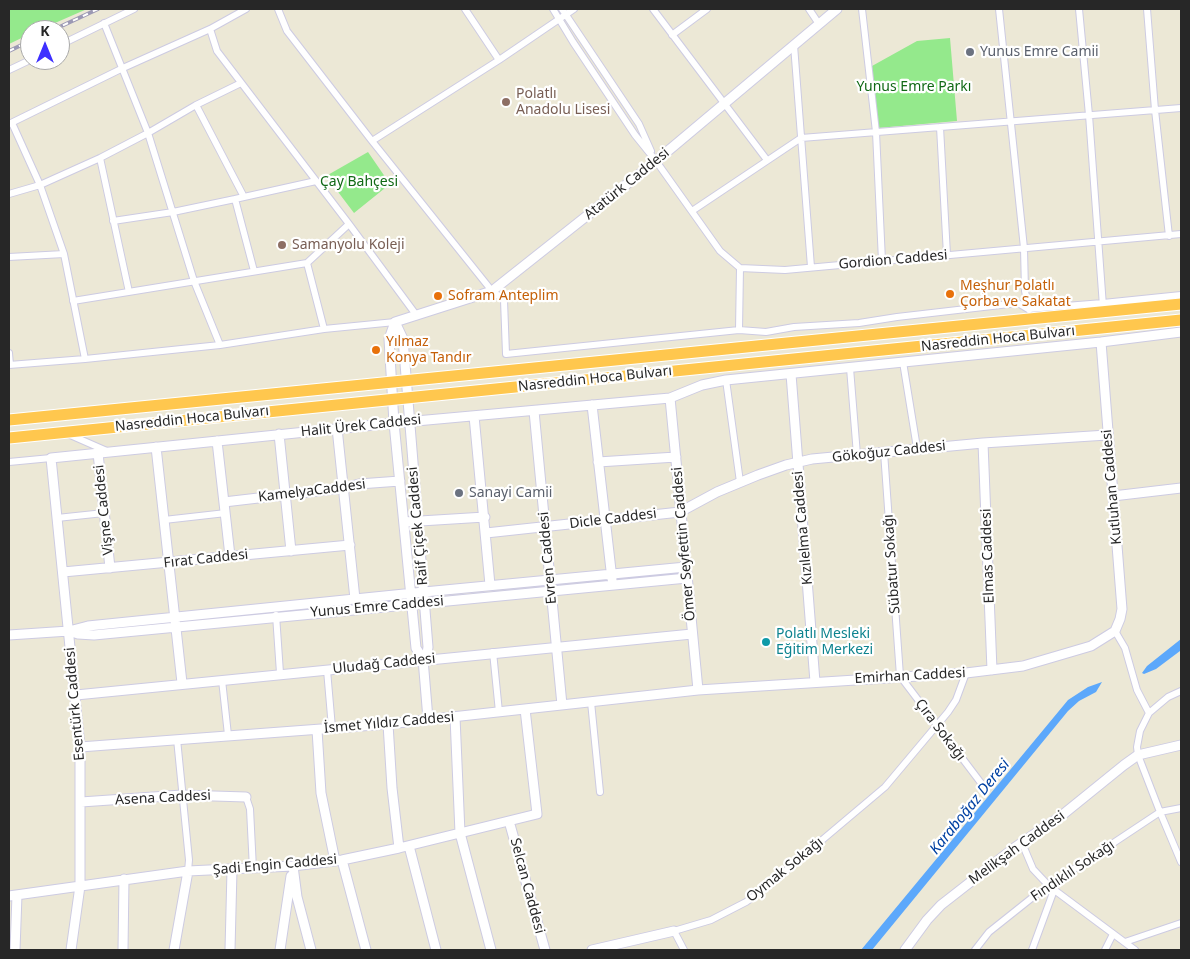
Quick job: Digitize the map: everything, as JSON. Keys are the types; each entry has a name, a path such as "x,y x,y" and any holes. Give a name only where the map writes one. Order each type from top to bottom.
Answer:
{"highway":[{"name":"Nasreddin Hoca Bulvarı","path":"9,420 407,381 1029,314 1181,304"},
{"name":"Nasreddin Hoca Bulvarı","path":"9,438 1181,320"}],"street":[{"path":"70,40 134,9"},
{"path":"85,360 64,254 40,185 10,123 123,68 210,29 246,9"},
{"path":"278,9 287,31 372,141 492,291 504,300 506,354 739,330 766,332 794,327 859,323 897,316 1018,303 1029,314"},
{"path":"465,9 499,60"},
{"path":"553,9 562,14 639,124 656,161 720,251 740,268 739,330"},
{"path":"372,141 499,60 562,14 574,9"},
{"path":"653,9 768,160"},
{"path":"672,35 707,9"},
{"path":"809,9 819,24"},
{"name":"Atatürk Caddesi","path":"395,322 492,291 656,161 837,9"},
{"path":"862,9 876,132 882,261"},
{"path":"999,9 1024,248 1025,291 1029,314"},
{"path":"1079,9 1103,308 1181,295"},
{"path":"1147,9 1155,110 1169,236"},
{"path":"104,24 148,133 194,281 220,346"},
{"path":"210,29 217,51 417,316"},
{"path":"794,45 811,267"},
{"path":"9,194 40,185 100,158 196,105 241,83"},
{"path":"196,105 244,197"},
{"path":"692,211 801,138 1181,108"},
{"path":"940,127 947,255"},
{"path":"100,158 129,292"},
{"path":"114,221 173,212 316,181"},
{"path":"235,199 254,271"},
{"path":"73,301 307,263 349,224"},
{"name":"Gordion Caddesi","path":"740,268 785,270 1181,234"},
{"path":"9,257 64,254"},
{"path":"307,263 324,330"},
{"path":"9,353 10,365 85,360 220,346 324,330 395,322"},
{"name":"Raif Çiçek Caddesi","path":"395,322 404,339 428,647 427,654 423,659"},
{"name":"Raif Çiçek Caddesi","path":"395,322 389,339 394,423 416,648 423,659 428,719"},
{"name":"Halit Ürek Caddesi","path":"51,458 337,428 670,398 702,385 726,380 1181,332"},
{"name":"Kutluhan Caddesi","path":"1100,342 1122,609 1115,631"},
{"path":"902,362 917,448"},
{"path":"850,368 857,455"},
{"name":"Kızılelma Caddesi","path":"791,374 815,682"},
{"path":"726,380 740,482"},
{"name":"Ömer Seyfettin Caddesi","path":"670,398 698,690"},
{"path":"592,406 612,584"},
{"name":"Evren Caddesi","path":"534,411 562,705"},
{"path":"474,416 490,585"},
{"path":"337,428 355,599"},
{"path":"64,432 110,452"},
{"path":"279,434 291,551"},
{"name":"Gökoğuz Caddesi","path":"680,512 704,498 740,482 773,469 798,462 917,448 1107,435"},
{"path":"217,441 230,556"},
{"name":"Elmas Caddesi","path":"983,443 992,670"},
{"path":"156,447 182,683"},
{"name":"Sübatur Sokağı","path":"884,452 900,676"},
{"name":"Vişne Caddesi","path":"98,453 110,568"},
{"path":"598,462 676,457"},
{"path":"9,462 51,458"},
{"name":"Esentürk Caddesi","path":"51,458 80,747 80,886 71,950"},
{"name":"KamelyaCaddesi","path":"224,502 344,488 359,484 400,481"},
{"path":"1113,496 1181,488"},
{"name":"Dicle Caddesi","path":"486,533 680,512"},
{"path":"58,518 104,513"},
{"path":"164,520 226,514"},
{"path":"404,522 484,517"},
{"name":"Fırat Caddesi","path":"63,572 350,545"},
{"name":"Yunus Emre Caddesi","path":"175,622 276,607 686,567"},
{"name":"Yunus Emre Caddesi","path":"9,634 69,631 88,626 276,617 687,578"},
{"path":"276,607 280,673"},
{"path":"1115,631 1126,648 1136,690 1149,713"},
{"name":"Emirhan Caddesi","path":"698,690 966,673 1023,666 1075,652 1102,641 1115,631"},
{"name":"Uludağ Caddesi","path":"76,695 280,673 692,634"},
{"path":"493,652 499,712"},
{"path":"327,670 332,728"},
{"name":"Oymak Sokağı","path":"674,931 711,920 746,902 885,787 956,700 966,673"},
{"name":"Çıra Sokağı","path":"900,676 981,783"},
{"path":"222,680 228,735"},
{"name":"İsmet Yıldız Caddesi","path":"80,747 388,724 698,690"},
{"path":"1181,690 1168,697 1149,713 1140,731 1138,740 1138,755 1181,862"},
{"path":"591,702 600,792"},
{"name":"Şadi Engin Caddesi","path":"13,896 124,879 188,872 253,869 338,861 409,846 537,814 525,709"},
{"path":"455,717 460,833 491,950"},
{"path":"388,724 392,788 399,848"},
{"path":"317,730 321,793 338,861 366,950"},
{"path":"174,950 189,860 177,739"},
{"path":"1138,755 1181,745"},
{"name":"Melikşah Caddesi","path":"905,950 927,920 941,905 1022,843 1061,816 1138,755"},
{"name":"Asena Caddesi","path":"80,802 182,795 246,797"},
{"path":"246,797 250,809 253,869"},
{"name":"Fındıklıl Sokağı","path":"975,950 989,932 1160,812 1181,808"},
{"name":"Selcan Caddesi","path":"509,821 545,950"},
{"path":"1022,843 1033,869 1051,888 1135,950"},
{"path":"409,846 436,950"},
{"path":"280,950 293,866"},
{"path":"293,866 300,909 311,950"},
{"path":"230,950 232,870"},
{"path":"122,950 124,879"},
{"path":"1032,950 1051,888"},
{"path":"13,896 15,950"},
{"path":"1126,942 1181,923"},
{"path":"592,950 674,931 684,950"},
{"path":"1105,950 1113,934"}],"green space":[{"path":"9,9 87,9 62,20 20,20 20,39 9,44"},
{"name":"Yunus Emre Parkı","path":"950,38 957,121 878,128 872,66 917,41"},
{"name":"Çay Bahçesi","path":"368,152 390,184 354,213 326,176"}],"water":[{"path":"1181,639 1180,651 1156,669 1144,674 1142,673 1147,666"},
{"path":"1102,682 1096,692 1079,701 1068,711 872,950 861,950 1068,700 1088,687"}],"railway":[{"path":"70,22 98,9"},
{"path":"9,51 20,46"}],"place":[{"name":"Yunus Emre Camii","path":"970,52"},
{"name":"Polatlı Anadolu Lisesi","path":"506,102"},
{"name":"Samanyolu Koleji","path":"282,245"},
{"name":"Meşhur Polatlı Çorba ve Sakatat","path":"950,294"},
{"name":"Sofram Anteplim","path":"438,296"},
{"name":"Yılmaz Konya Tandır","path":"376,350"},
{"name":"Sanayi Camii","path":"459,493"},
{"name":"Polatlı Mesleki Eğitim Merkezi","path":"766,642"}],"water label":[{"name":"Karaboğaz Deresi","path":"970,807"}]}
